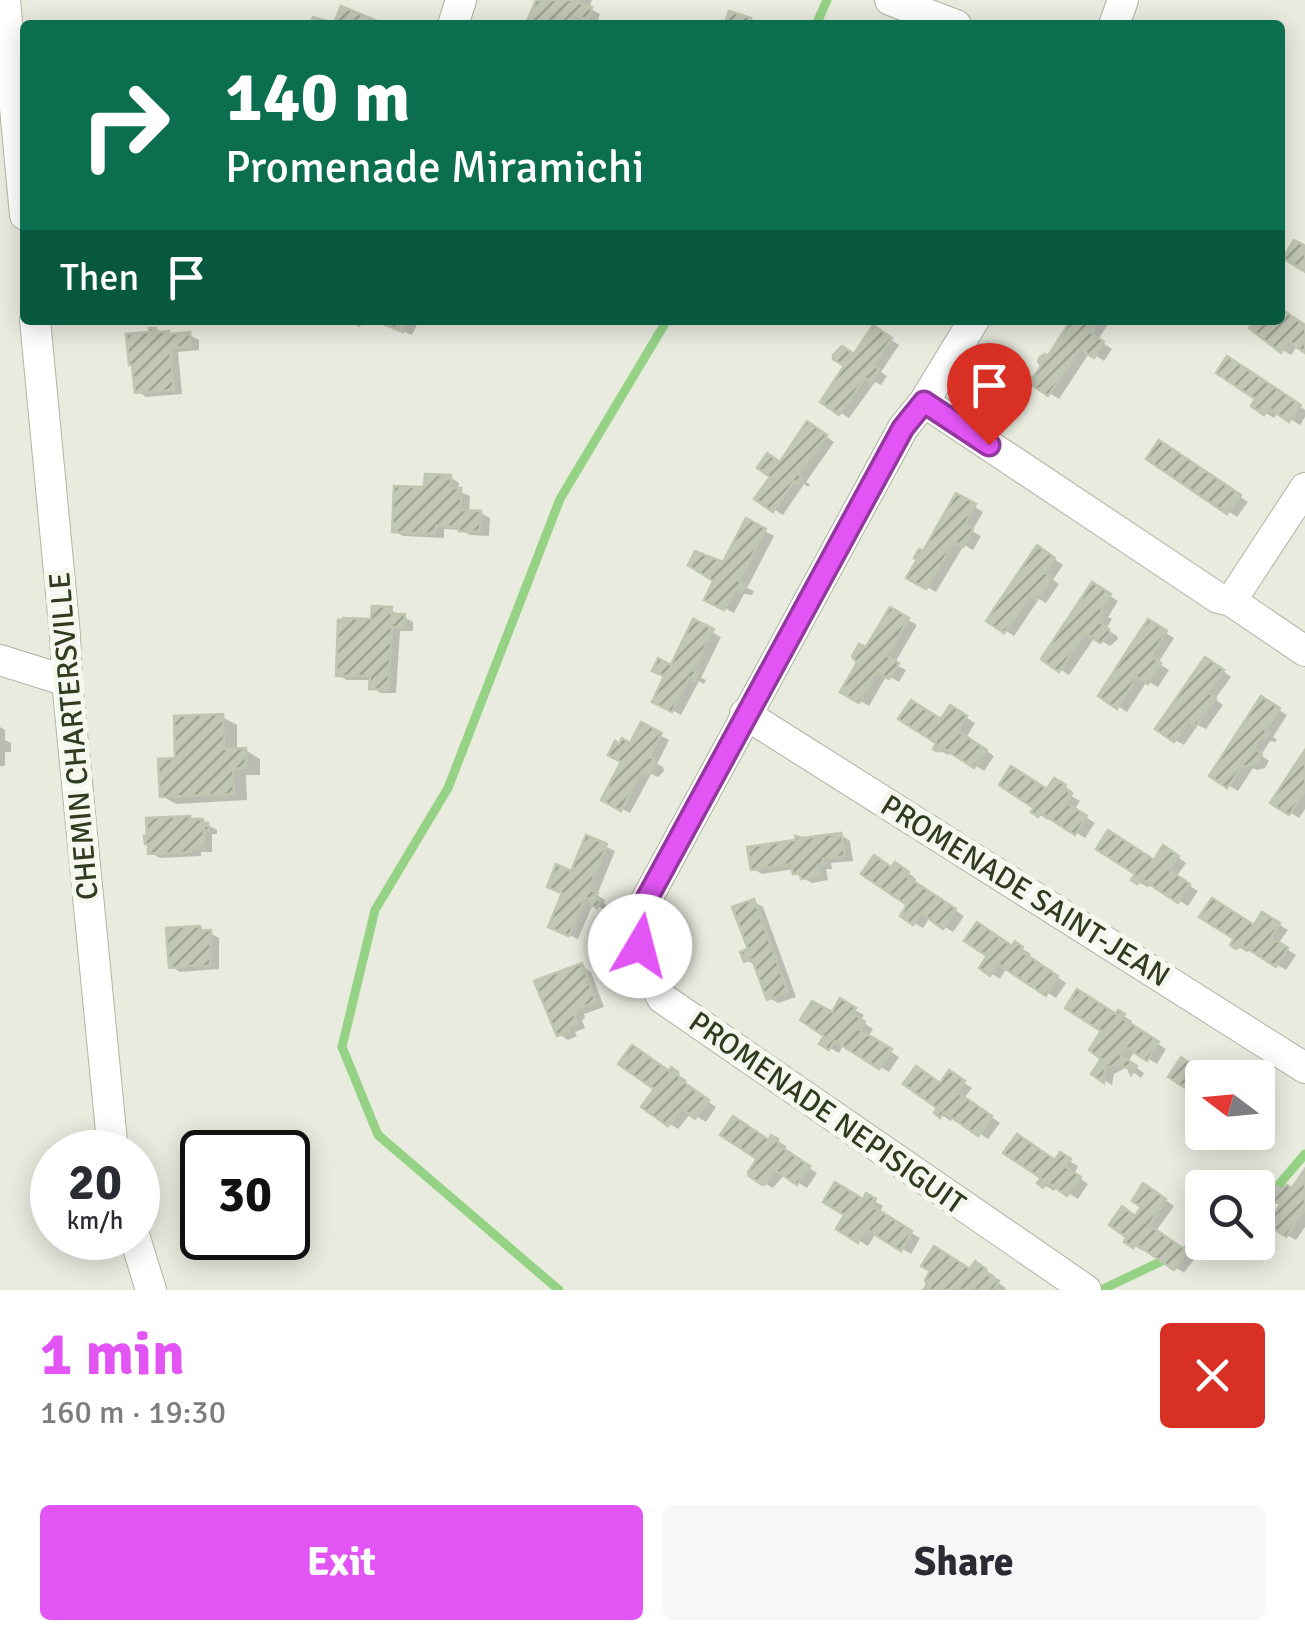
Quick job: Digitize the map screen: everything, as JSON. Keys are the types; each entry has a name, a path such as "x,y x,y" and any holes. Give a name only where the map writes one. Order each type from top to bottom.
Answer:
{"street":[{"path":"4,0 20,163"},
{"path":"890,0 943,20"},
{"name":"CHEMIN CHARTERSVILLE","path":"35,325 111,1130"},
{"name":"PROMENADE NEPISIGUIT","path":"971,325 924,402 903,428 638,915 640,946 650,980 662,998 1086,1290"},
{"path":"924,402 1218,598 1230,601 1305,651"},
{"path":"1230,601 1305,488"},
{"path":"0,660 66,681"},
{"name":"PROMENADE SAINT-JEAN","path":"746,714 1305,1068"},
{"path":"142,1260 151,1290"}],"building":[{"path":"536,0 581,0 580,3 592,7 588,20 575,15 573,20 527,20"},
{"path":"341,6 375,20 335,20"},
{"path":"729,11 751,18 750,20 726,20"},
{"path":"1294,240 1305,246 1305,272 1285,259"},
{"path":"1285,311 1305,325 1305,353 1288,341 1281,353 1249,328 1285,325"},
{"path":"386,325 406,325 403,332"},
{"path":"873,325 892,338 873,365 879,369 871,382 865,378 839,415 820,402 844,366 833,355 842,346 854,354"},
{"path":"1068,325 1096,325 1091,333 1104,342 1094,358 1080,349 1048,396 1029,383 1041,366 1040,357 1048,356"},
{"path":"149,328 169,334 190,332 191,346 170,348 174,390 135,393 126,334 149,332"},
{"path":"1227,356 1301,405 1289,422 1269,408 1264,415 1251,406 1255,399 1216,373"},
{"path":"807,421 827,435 799,475 803,477 798,484 794,481 773,512 754,499 770,477 757,468 767,453 780,462"},
{"path":"1159,440 1241,495 1227,514 1146,459"},
{"path":"425,474 451,475 450,488 461,488 461,510 481,511 480,532 436,526 435,534 392,532 394,486 424,487"},
{"path":"956,493 976,504 965,524 973,529 963,547 954,542 926,589 906,578 919,549 923,551"},
{"path":"746,518 766,529 739,581 746,584 742,592 735,590 724,610 704,600 713,581 688,565 695,551 723,562"},
{"path":"1037,545 1055,558 1045,573 1052,577 1036,600 1030,595 1004,633 986,621"},
{"path":"1092,582 1111,594 1099,622 1110,634 1100,643 1085,633 1059,672 1041,659"},
{"path":"372,606 392,607 391,614 405,614 404,628 392,627 388,690 369,689 370,676 336,676 338,620 371,619"},
{"path":"890,607 909,618 887,656 899,663 889,679 877,672 859,703 840,692 857,663 852,656 859,644 866,647"},
{"path":"693,619 714,629 693,670 699,673 694,681 689,678 672,712 652,702 664,676 652,671 658,658 671,665"},
{"path":"1148,619 1167,631 1151,656 1161,663 1148,684 1137,677 1117,709 1098,696"},
{"path":"1205,657 1224,670 1208,692 1216,698 1196,726 1188,721 1174,742 1155,729"},
{"path":"1261,696 1280,708 1265,730 1269,733 1254,748 1262,754 1255,764 1243,765 1227,788 1209,776"},
{"path":"911,700 941,719 950,705 967,716 958,731 987,750 974,768 943,748 936,751 936,743 898,719"},
{"path":"223,714 224,749 246,748 246,768 224,769 233,770 234,794 160,797 158,759 175,758 174,716"},
{"path":"641,722 662,733 649,757 655,759 656,765 647,774 642,771 621,811 601,800 621,762 608,755 615,741 619,744 622,738 630,743"},
{"path":"1305,750 1305,791 1289,815 1270,803"},
{"path":"1011,766 1047,789 1054,778 1066,785 1064,789 1072,794 1067,803 1087,816 1075,835 1041,813 1038,817 1031,812 1034,808 999,785"},
{"path":"190,816 208,823 204,848 148,854 146,818"},
{"path":"1108,830 1154,860 1163,845 1179,856 1169,870 1190,884 1178,903 1143,880 1137,884 1131,880 1135,874 1096,849"},
{"path":"841,833 845,856 823,859 825,864 818,865 820,876 801,879 800,873 793,874 791,864 751,870 747,847 796,840 795,836"},
{"path":"586,835 607,844 589,889 598,893 600,901 597,908 585,897 569,936 548,927 562,893 547,887 556,864 571,871"},
{"path":"874,855 891,867 895,862 909,872 906,876 956,909 943,929 921,913 913,925 900,916 907,905 861,874"},
{"path":"1212,898 1254,925 1262,912 1280,923 1271,937 1288,948 1276,967 1242,945 1236,949 1230,945 1234,939 1199,917"},
{"path":"754,899 788,992 767,1000 752,959 744,962 740,952 748,949 732,907"},
{"path":"977,922 1012,946 1015,941 1023,947 1021,951 1058,976 1046,996 998,964 990,976 979,968 987,956 964,941"},
{"path":"200,926 201,931 211,930 210,965 169,968 166,928"},
{"path":"582,963 596,1002 576,1009 577,1023 557,1036 534,981"},
{"path":"1077,989 1116,1014 1118,1010 1125,1014 1122,1018 1159,1042 1147,1061 1126,1047 1120,1055 1137,1066 1131,1075 1128,1068 1116,1064 1105,1069 1104,1083 1091,1074 1101,1059 1089,1050 1101,1031 1065,1008"},
{"path":"840,998 856,1008 853,1013 865,1022 860,1030 892,1049 879,1069 835,1041 829,1050 819,1044 824,1036 800,1020 812,1001 832,1012"},
{"path":"632,1045 669,1071 671,1067 678,1072 679,1079 709,1100 695,1119 682,1109 668,1126 641,1107 654,1089 618,1064"},
{"path":"1181,1057 1185,1060 1185,1088 1168,1077"},
{"path":"916,1066 940,1083 949,1070 965,1081 957,1092 992,1116 978,1136 944,1112 940,1118 934,1113 937,1108 903,1084"},
{"path":"733,1116 769,1140 771,1135 778,1139 778,1145 810,1166 797,1185 775,1170 762,1185 749,1176 757,1159 720,1135"},
{"path":"1017,1134 1055,1160 1060,1152 1071,1159 1066,1167 1081,1177 1067,1196 1047,1182 1043,1188 1037,1183 1041,1178 1003,1153"},
{"path":"1305,1169 1305,1209 1286,1237 1275,1229 1275,1212 1282,1202 1275,1203 1275,1186 1292,1188"},
{"path":"835,1182 863,1199 866,1193 876,1199 872,1206 912,1231 901,1251 866,1229 858,1243 836,1229 844,1215 823,1202"},
{"path":"1143,1183 1166,1199 1149,1225 1185,1250 1174,1270 1136,1244 1133,1248 1124,1242 1126,1237 1109,1225 1122,1206 1135,1216 1141,1207 1132,1201"},
{"path":"934,1246 970,1269 975,1261 999,1281 995,1287 1000,1290 923,1290 930,1271 921,1266"}],"waterway":[{"path":"818,20 827,0"},
{"path":"559,1290 378,1135 342,1047 375,910 448,788 560,499 664,325"},
{"path":"1275,1189 1305,1154"},
{"path":"1101,1290 1185,1250"}],"route":[{"path":"640,946 638,915 903,428 924,402 989,445"}]}
